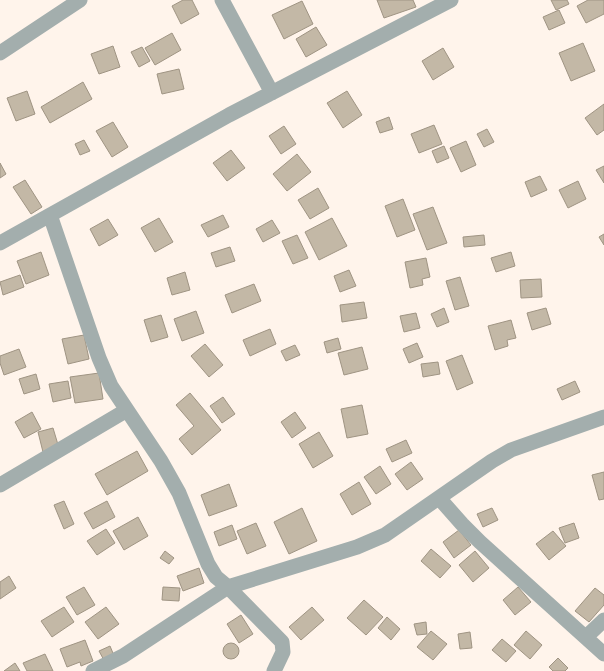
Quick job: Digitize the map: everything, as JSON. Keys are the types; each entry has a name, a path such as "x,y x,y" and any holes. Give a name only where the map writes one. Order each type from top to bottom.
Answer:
{"street":[{"path":"0,53 80,0"},
{"path":"222,0 272,93"},
{"path":"0,243 229,115 450,0"},
{"path":"50,215 99,358 111,386 161,460 179,493 208,564 216,577 282,642 283,652 274,671"},
{"path":"0,485 127,410"},
{"path":"93,671 130,652 228,587 357,547 385,535 492,461 511,450 604,416"},
{"path":"439,498 480,542 604,654"},
{"path":"586,637 604,620"}],"building":[{"path":"183,0 192,0 199,14 181,24 172,6"},
{"path":"377,0 413,0 416,7 384,18"},
{"path":"551,0 567,0 569,4 556,10"},
{"path":"588,0 604,0 604,14 586,23 577,6"},
{"path":"302,1 313,24 284,39 272,15"},
{"path":"559,10 565,23 549,30 543,17"},
{"path":"316,27 327,45 306,57 296,39"},
{"path":"172,33 181,50 155,65 145,48"},
{"path":"583,43 595,71 571,81 559,53"},
{"path":"113,46 120,67 99,74 91,54"},
{"path":"142,47 150,61 139,67 131,52"},
{"path":"443,48 454,67 433,80 422,61"},
{"path":"179,69 184,89 162,94 157,74"},
{"path":"83,82 92,99 50,123 41,107"},
{"path":"27,91 35,114 16,121 7,98"},
{"path":"347,91 362,115 343,128 327,103"},
{"path":"604,104 604,130 597,135 585,118"},
{"path":"389,117 393,129 380,133 376,122"},
{"path":"113,122 128,147 112,157 96,131"},
{"path":"434,125 442,144 419,153 411,134"},
{"path":"284,126 296,144 281,154 269,136"},
{"path":"487,129 494,142 484,147 477,134"},
{"path":"84,140 90,151 80,155 75,144"},
{"path":"466,141 476,165 461,172 450,148"},
{"path":"444,146 449,158 437,163 432,151"},
{"path":"231,150 245,168 227,181 213,163"},
{"path":"297,154 311,172 287,191 273,174"},
{"path":"0,163 6,174 0,178"},
{"path":"604,166 604,183 596,170"},
{"path":"540,176 547,190 531,197 525,182"},
{"path":"25,180 42,207 31,214 13,187"},
{"path":"578,181 586,199 568,208 559,190"},
{"path":"318,188 329,208 310,219 298,200"},
{"path":"403,199 415,230 397,237 385,206"},
{"path":"433,207 447,243 427,250 413,214"},
{"path":"223,215 229,227 208,237 201,225"},
{"path":"159,218 173,242 155,252 141,228"},
{"path":"332,218 347,246 319,260 305,232"},
{"path":"108,219 118,235 99,246 90,229"},
{"path":"272,220 280,233 263,242 256,229"},
{"path":"604,234 604,245 599,237"},
{"path":"297,235 308,258 293,264 282,241"},
{"path":"484,235 485,245 464,247 463,237"},
{"path":"230,247 235,261 216,267 211,253"},
{"path":"41,252 49,275 26,284 17,261"},
{"path":"511,252 515,266 496,272 491,258"},
{"path":"426,258 430,277 422,279 423,285 410,288 405,262"},
{"path":"349,270 356,286 340,292 334,276"},
{"path":"185,272 190,290 172,295 167,278"},
{"path":"20,275 24,287 3,295 0,282"},
{"path":"460,277 469,306 455,310 446,281"},
{"path":"541,279 542,297 521,298 520,280"},
{"path":"254,284 261,301 232,313 225,295"},
{"path":"364,302 367,318 342,322 340,305"},
{"path":"444,308 449,322 437,327 431,314"},
{"path":"546,308 551,324 532,330 527,313"},
{"path":"196,311 204,333 182,341 174,319"},
{"path":"416,313 420,328 404,332 400,316"},
{"path":"161,315 168,337 151,342 144,320"},
{"path":"511,320 516,338 507,340 508,346 495,350 488,326"},
{"path":"270,329 276,344 250,356 243,340"},
{"path":"84,335 89,359 68,364 62,339"},
{"path":"338,338 341,349 327,353 324,342"},
{"path":"417,343 423,357 409,363 403,349"},
{"path":"205,344 223,365 209,377 191,356"},
{"path":"295,345 300,355 286,361 281,351"},
{"path":"362,347 368,369 344,375 338,353"},
{"path":"19,349 26,367 4,375 0,356"},
{"path":"462,355 473,383 457,390 446,361"},
{"path":"438,362 440,374 423,377 421,364"},
{"path":"99,373 103,399 75,403 70,377"},
{"path":"36,374 40,389 24,394 19,379"},
{"path":"68,381 71,398 53,402 49,384"},
{"path":"575,381 580,392 562,400 557,389"},
{"path":"190,393 221,430 192,455 179,439 194,426 176,405"},
{"path":"223,397 235,414 222,423 210,406"},
{"path":"362,405 368,434 347,438 341,409"},
{"path":"32,412 41,429 24,438 15,422"},
{"path":"295,412 306,428 292,438 281,422"},
{"path":"53,428 59,448 43,452 38,432"},
{"path":"319,432 333,456 313,468 299,444"},
{"path":"406,440 412,453 392,462 386,449"},
{"path":"137,451 148,471 107,495 95,474"},
{"path":"411,462 423,479 407,490 395,474"},
{"path":"380,466 391,484 376,494 364,477"},
{"path":"604,472 604,499 599,500 592,475"},
{"path":"359,482 371,504 352,515 340,494"},
{"path":"229,484 237,506 209,516 201,495"},
{"path":"64,501 74,524 64,529 54,505"},
{"path":"107,501 115,517 93,529 84,513"},
{"path":"302,508 317,541 289,554 274,522"},
{"path":"492,508 498,520 483,527 477,514"},
{"path":"138,517 148,536 124,550 113,531"},
{"path":"256,523 266,546 247,554 237,531"},
{"path":"574,523 579,538 565,543 559,528"},
{"path":"232,525 237,539 219,546 214,532"},
{"path":"106,529 115,543 97,555 87,541"},
{"path":"459,530 471,545 454,558 443,542"},
{"path":"553,531 566,546 549,560 536,544"},
{"path":"431,549 451,566 440,578 421,561"},
{"path":"165,551 174,558 169,564 160,558"},
{"path":"475,551 489,568 473,582 459,565"},
{"path":"199,568 204,583 183,591 177,576"},
{"path":"9,576 16,588 0,599 0,582"},
{"path":"84,587 95,605 77,615 66,597"},
{"path":"163,587 180,588 179,601 162,600"},
{"path":"518,587 531,602 515,615 503,600"},
{"path":"595,588 604,595 604,605 589,622 575,611"},
{"path":"364,600 383,617 366,635 347,618"},
{"path":"64,607 74,622 52,637 41,621"},
{"path":"106,607 119,624 98,639 85,622"},
{"path":"312,607 324,620 301,640 289,627"},
{"path":"241,615 253,634 239,643 227,624"},
{"path":"387,617 400,629 391,640 378,628"},
{"path":"426,622 427,634 417,635 414,624"},
{"path":"431,631 447,644 433,660 417,647"},
{"path":"526,631 542,645 530,659 514,645"},
{"path":"470,632 472,648 460,649 458,634"},
{"path":"502,639 516,651 506,662 492,650"},
{"path":"85,640 93,661 81,666 80,662 67,667 60,649"},
{"path":"228,643 234,643 239,648 237,657 228,659 223,654 223,648"},
{"path":"110,646 115,658 105,662 99,651"},
{"path":"45,654 53,671 27,671 23,663"},
{"path":"558,658 568,668 565,671 553,671 549,667"},
{"path":"15,663 20,671 4,671"}]}
